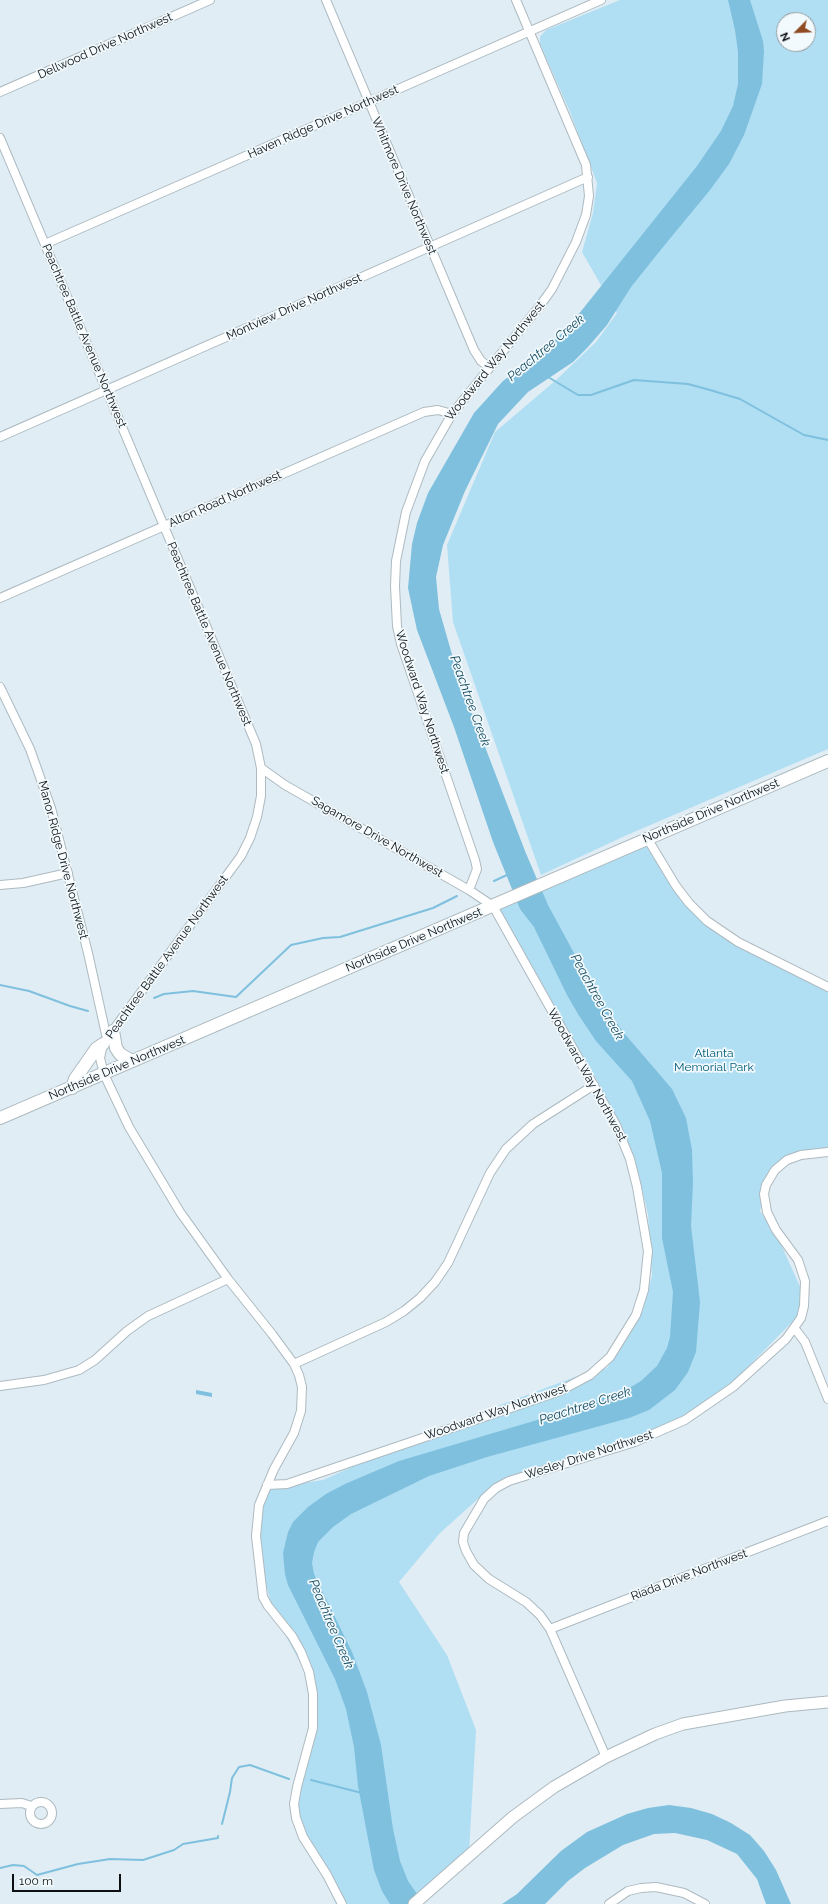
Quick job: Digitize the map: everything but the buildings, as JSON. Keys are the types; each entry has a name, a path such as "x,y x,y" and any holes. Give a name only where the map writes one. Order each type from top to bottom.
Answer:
{"main road":[{"name":"Northside Drive Northwest","path":"0,1118 507,900 646,838 828,761"},
{"path":"72,1088 75,1079 96,1049 108,1038 120,1054 132,1061"},
{"path":"414,1904 442,1878 533,1802 606,1757 655,1734 683,1724 785,1706 828,1702"}],"street":[{"name":"Dellwood Drive Northwest","path":"0,92 210,0"},
{"name":"Whitmore Drive Northwest","path":"326,0 429,247 474,350 481,361 489,367"},
{"name":"Woodward Way Northwest","path":"469,890 478,869 396,626 396,560 406,512 425,462 452,414 539,307 564,268 586,215 589,196 588,177 582,152 516,0"},
{"name":"Haven Ridge Drive Northwest","path":"45,244 601,0"},
{"name":"Peachtree Battle Avenue Northwest","path":"0,138 256,744 261,768 261,796 257,818 250,838 241,856 108,1038 100,1058 104,1074 118,1105 140,1146 180,1212 228,1279 294,1364 302,1387 301,1411 294,1433 267,1484 259,1505 256,1524 261,1588 268,1606 292,1636 301,1652 309,1672 313,1694 313,1728 296,1787 294,1804 296,1818 303,1837 342,1904"},
{"name":"Montview Drive Northwest","path":"0,437 588,177"},
{"name":"Alton Road Northwest","path":"0,598 424,412 438,410 452,414"},
{"name":"Manor Ridge Drive Northwest","path":"0,687 17,721 41,778 56,823 108,1038"},
{"name":"Sagamore Drive Northwest","path":"261,768 413,859 469,890 493,906"},
{"path":"646,838 676,886 689,903 707,921 738,942 828,987"},
{"path":"0,885 23,883 68,873"},
{"name":"Woodward Way Northwest","path":"267,1484 277,1486 287,1484 560,1391 590,1375 610,1357 630,1326 640,1304 647,1276 648,1251 637,1187 630,1159 616,1125 493,906"},
{"path":"294,1364 386,1322 404,1311 420,1298 435,1282 448,1263 490,1173 506,1149 533,1124 594,1085"},
{"name":"Wesley Drive Northwest","path":"606,1757 550,1629 540,1615 526,1602 482,1574 466,1552 463,1542 464,1533 484,1499 496,1488 509,1481 635,1442 685,1420 733,1387 794,1329 804,1306 805,1282 798,1260 769,1218 764,1204 764,1194 770,1177 784,1162 795,1157 828,1152"},
{"path":"0,1386 44,1380 79,1370 96,1360 127,1331 148,1316 228,1279"},
{"path":"794,1329 805,1342 828,1399"},
{"name":"Riada Drive Northwest","path":"550,1629 828,1521"},
{"path":"0,1804 22,1804 31,1806"},
{"path":"609,1904 628,1891 656,1887 684,1893 705,1904"}],"green space":[{"path":"620,0 828,0 828,749 627,835 541,875 453,622 447,545 495,432 555,381 596,342 617,313 582,252 593,213 597,183 570,112 540,44 540,37 546,30"},
{"name":"Atlanta Memorial Park","path":"646,846 675,890 711,926 828,992 828,1151 789,1157 767,1177 760,1211 779,1240 802,1291 801,1313 737,1378 675,1426 597,1451 489,1489 440,1533 399,1582 447,1655 476,1730 469,1852 409,1904 336,1904 296,1815 309,1726 309,1679 273,1612 253,1532 270,1488 323,1480 436,1429 575,1377 607,1368 643,1310 652,1276 648,1214 635,1160 599,1084 491,903 552,885"}],"water":[{"name":"Peachtree Creek","path":"728,0 750,0 763,41 764,51 762,84 744,135 729,164 710,190 631,287 607,325 573,362 528,392 498,424 465,491 443,545 436,577 439,609 459,679 525,851 548,905 588,979 605,1006 624,1033 672,1089 686,1118 692,1150 693,1183 691,1226 700,1302 696,1352 688,1372 675,1390 649,1410 629,1418 487,1457 429,1476 351,1514 333,1527 318,1542 312,1563 314,1574 352,1652 367,1692 381,1745 393,1829 400,1861 408,1881 424,1904 390,1904 382,1891 374,1870 358,1786 354,1747 346,1709 335,1679 288,1585 285,1574 283,1553 288,1532 293,1522 308,1507 326,1494 345,1484 399,1461 564,1412 631,1387 641,1381 657,1366 667,1348 670,1337 673,1292 662,1238 662,1173 650,1121 632,1081 596,1041 578,1014 567,995 534,927 520,909 493,842 454,727 417,630 408,588 412,544 417,523 428,493 474,413 503,381 547,348 570,325 697,166 721,131 733,106 738,84 738,52 735,30"},
{"path":"196,1390 212,1393 212,1397 196,1394"},
{"path":"669,1805 691,1808 712,1814 731,1823 750,1835 764,1851 776,1870 791,1904 766,1904 757,1879 737,1854 707,1840 675,1833 654,1834 623,1845 585,1868 568,1881 545,1904 502,1904 517,1894 561,1851 587,1832 627,1814 648,1808"}],"waterway":[{"path":"548,377 578,395 591,395 634,380 688,384 740,399 804,435 828,440"},
{"path":"494,881 509,874"},
{"path":"154,998 164,994 193,991 236,997 291,945 323,938 340,937 433,908 457,896"},
{"path":"0,985 29,991 88,1011"},
{"path":"222,1824 232,1778 239,1767 250,1765 289,1779"},
{"path":"311,1780 362,1793"},
{"path":"0,1868 13,1865 24,1866 37,1875 78,1864 110,1859 143,1860 174,1850 183,1844 218,1838 218,1836"}]}
